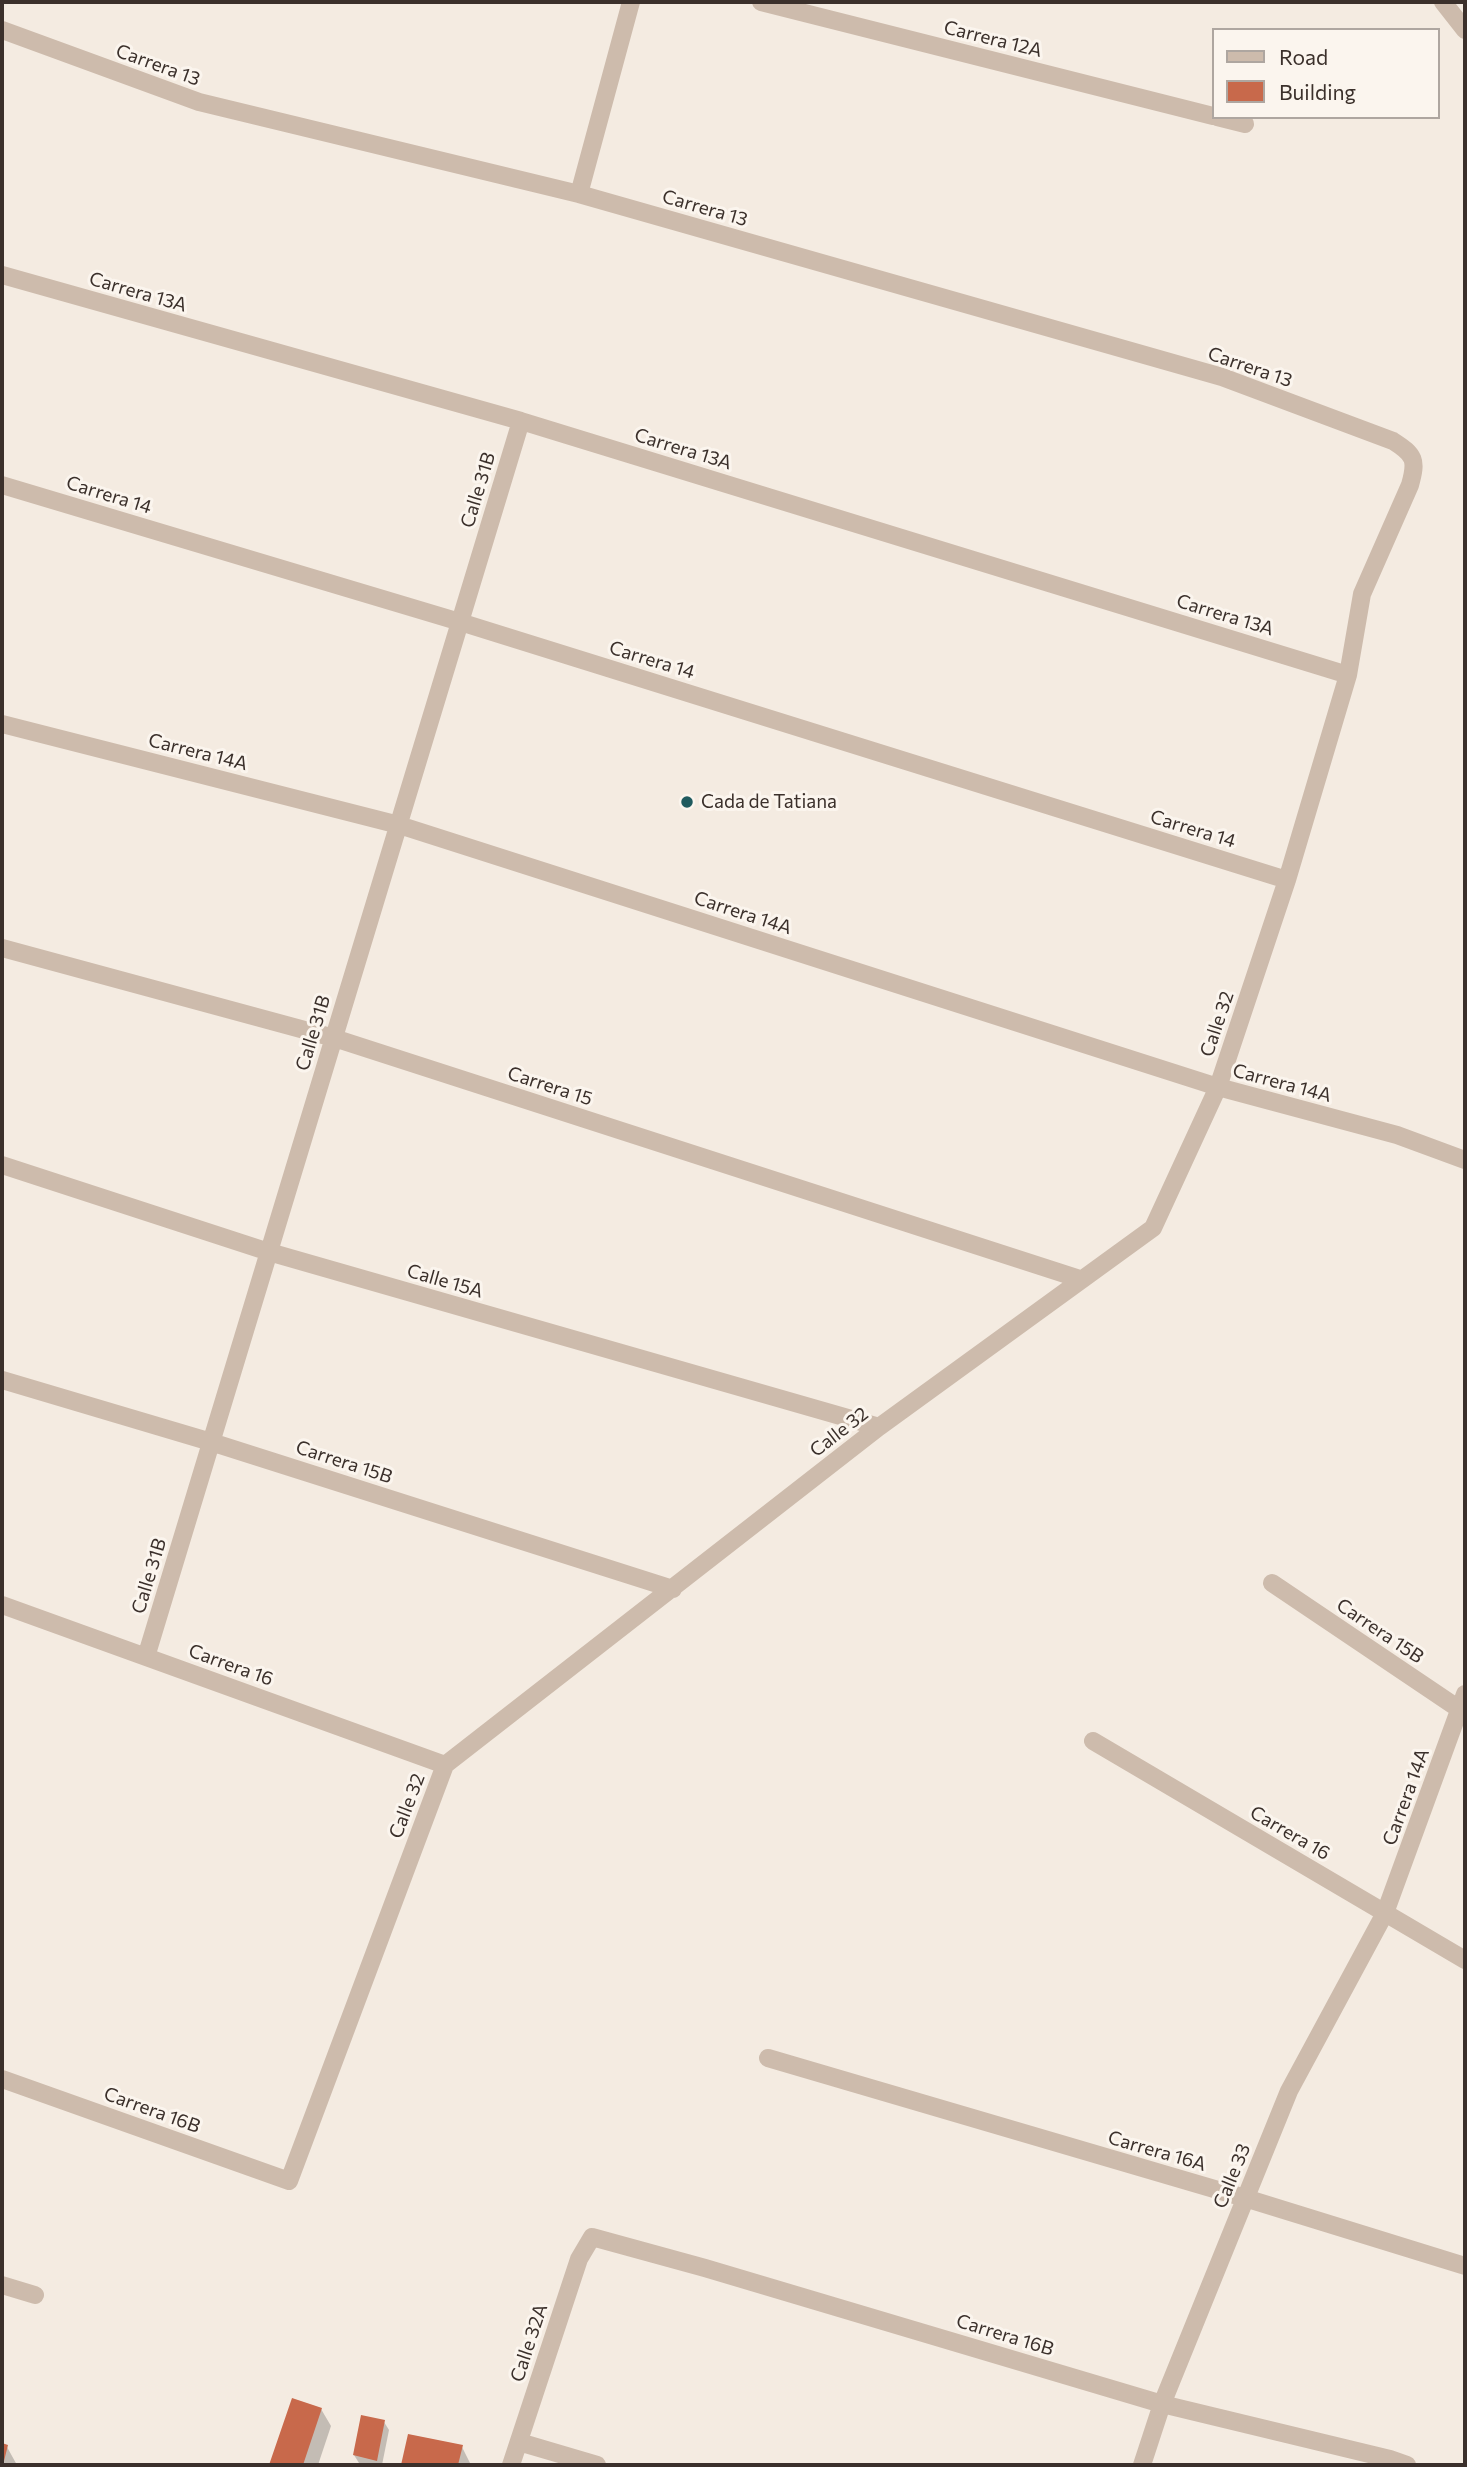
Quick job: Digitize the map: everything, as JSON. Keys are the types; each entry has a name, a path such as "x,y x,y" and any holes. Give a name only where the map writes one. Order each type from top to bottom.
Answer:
{"street":[{"path":"579,194 631,2"},
{"name":"Carrera 12A","path":"761,2 1212,116"},
{"path":"1443,2 1465,30"},
{"name":"Carrera 13","path":"2,30 199,102 579,194 1222,377 1393,441"},
{"name":"Carrera 12A","path":"1224,119 1245,124"},
{"name":"Carrera 13A","path":"2,275 521,421 1348,675"},
{"name":"Calle 31B","path":"146,1657 521,421"},
{"name":"Calle 32","path":"289,2181 445,1765 879,1427 1153,1228 1218,1087 1287,880 1348,675 1362,594 1410,485 1415,466 1409,451 1393,441"},
{"name":"Carrera 14","path":"2,485 460,622 1287,880"},
{"name":"Carrera 14A","path":"2,724 398,824 1218,1087 1398,1135 1465,1160"},
{"name":"Carrera 15","path":"2,948 334,1038 1080,1279"},
{"name":"Calle 15A","path":"2,1165 269,1252 879,1427"},
{"name":"Carrera 15B","path":"2,1380 211,1442 673,1589"},
{"name":"Carrera 15B","path":"1272,1583 1463,1706"},
{"name":"Carrera 16","path":"2,1605 445,1765"},
{"name":"Carrera 14A","path":"1385,1913 1463,1706"},
{"name":"Carrera 16","path":"1093,1741 1465,1960"},
{"name":"Calle 33","path":"1142,2465 1162,2404 1289,2091 1385,1913"},
{"name":"Carrera 16A","path":"768,2058 1245,2198 1465,2266"},
{"name":"Carrera 16B","path":"2,2079 289,2181"},
{"name":"Carrera 16B","path":"593,2237 1162,2404 1408,2465"},
{"name":"Calle 32A","path":"511,2465 579,2259 593,2237"},
{"path":"2,2285 35,2295"},
{"path":"519,2442 597,2465"}],"building":[{"path":"292,2398 322,2408 303,2465 269,2465"},
{"path":"361,2415 385,2420 377,2461 353,2455"},
{"path":"408,2434 463,2445 458,2465 401,2465"},
{"path":"2,2443 8,2445 3,2465 2,2465"}],"place":[{"name":"Cada de Tatiana","path":"687,802"}]}
